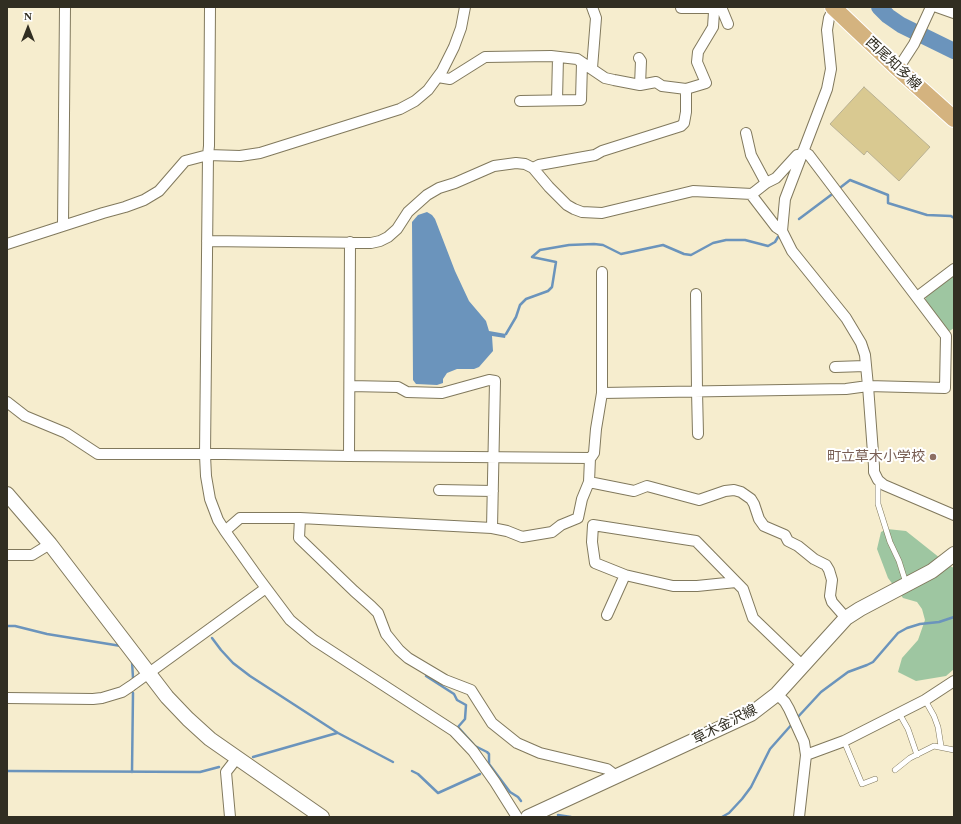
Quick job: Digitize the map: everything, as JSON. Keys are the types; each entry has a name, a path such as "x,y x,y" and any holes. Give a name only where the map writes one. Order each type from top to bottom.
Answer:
{"main road":[{"name":"西尾知多線","path":"833,8 894,66 954,119"},
{"path":"7,494 50,544 167,697 188,719 210,739 322,817"},
{"name":"草木金沢線","path":"528,817 751,714 777,694 846,618 932,571 954,554"}],"street":[{"path":"63,225 65,7"},
{"path":"210,7 205,455 206,476 210,499 218,520 225,531 290,620 314,640 454,731 473,751 517,817"},
{"path":"7,244 144,200 159,191 185,161 208,155 249,155 400,109 415,101 428,90 438,77 454,47 461,28 465,7"},
{"path":"592,7 596,18 592,68"},
{"path":"438,77 450,79 485,57 558,56 577,59 605,78 640,85 656,82 662,86 686,89 706,83 697,62 698,52 713,26 716,7"},
{"path":"681,8 716,7"},
{"path":"716,7 728,24"},
{"path":"894,66 903,61 914,44 931,7"},
{"path":"937,7 954,13"},
{"path":"782,231 785,199 827,89 831,69 827,30 828,18 833,8"},
{"path":"557,100 558,56"},
{"path":"639,58 641,61 640,85"},
{"path":"520,101 581,100 582,63"},
{"path":"533,168 538,165 595,155 602,151 681,126 684,123 686,112 686,89"},
{"path":"746,133 751,155 766,183"},
{"path":"207,241 371,243 380,241 388,237 397,229 414,205 426,195 439,188 455,183 494,166 516,163 525,164 533,168 549,188 567,205 574,209 593,213 602,213 693,191 752,194 780,174 797,155 802,153 809,155 917,297 950,333 945,388 868,386 846,388 602,393"},
{"path":"752,194 776,227 782,231 792,251 848,323 861,343 865,355 874,472 884,485 954,515"},
{"path":"350,242 350,456"},
{"path":"917,297 954,269"},
{"path":"225,531 240,518 300,518 492,528 519,534 522,537 552,532 561,525 578,518 582,499 589,482 590,458 594,453 602,393 602,272"},
{"path":"696,294 698,434"},
{"path":"835,367 865,366"},
{"path":"350,386 398,387 407,392 442,393 488,380 495,381 492,528"},
{"path":"7,402 25,416 66,433 98,454 590,458"},
{"path":"589,482 634,492 647,486 699,500 725,491 734,490 741,492 751,499 759,519 764,526 785,536 788,541 798,546 814,559 826,565 830,570 832,580 830,596 832,602 846,618"},
{"path":"439,490 493,491"},
{"path":"300,518 299,538 378,613 386,634 398,650 408,658 445,680 471,690 492,723 517,743 540,753 607,769 611,772 614,778"},
{"path":"736,582 697,586 673,586 625,575 595,563 592,542 593,525 696,541 743,589 753,618 802,665"},
{"path":"7,555 32,555 50,544"},
{"path":"607,615 625,575"},
{"path":"7,698 85,699 102,698 122,692 266,588"},
{"path":"806,755 844,741 925,700 954,681"},
{"path":"777,694 785,702 795,720 804,742 806,755 799,817"},
{"path":"230,817 226,772 236,758"}],"lane":[{"path":"880,481 878,485 878,504 890,542 899,561 906,584"},
{"path":"925,700 938,727 941,746"},
{"path":"899,713 908,729 917,755"},
{"path":"844,741 862,784 875,779"},
{"path":"895,770 910,758 934,746 941,746 954,750"}],"green space":[{"path":"954,274 954,328 948,332 925,302 926,296"},
{"path":"887,529 906,531 954,568 954,669 946,676 916,681 898,672 902,658 918,640 925,620 922,609 917,602 903,598 888,578 877,549 881,532"}],"water":[{"path":"427,212 435,219 455,271 469,301 486,321 489,331 506,334 505,338 492,336 493,351 479,367 474,369 457,369 447,373 443,379 443,383 437,385 416,384 413,380 412,222 418,215"}],"building":[{"path":"864,87 930,147 899,181 867,151 864,155 830,124"}],"waterway":[{"path":"879,7 888,16 901,25 954,51"},
{"path":"841,187 850,180 888,195 888,203 927,215 951,216 954,218"},
{"path":"799,219 831,195"},
{"path":"506,334 516,317 520,305 526,299 548,291 552,287 556,262 532,257 540,250 569,245 594,244 603,245 621,254 663,245 684,254 691,255 713,243 726,240 745,240 768,246 775,242 778,237"},
{"path":"796,719 821,692 848,672 873,662 898,633 907,628 920,624 939,622 954,617"},
{"path":"7,626 15,626 47,634 121,646 122,648"},
{"path":"212,638 233,663 250,676 338,733 393,762"},
{"path":"132,661 133,678"},
{"path":"426,676 454,694 457,700 466,705 465,719 458,727 475,746 489,754 489,764 510,792 521,801"},
{"path":"132,772 133,693"},
{"path":"722,817 729,813 742,799 751,787 770,749 793,723"},
{"path":"253,757 337,733"},
{"path":"7,771 200,772 219,767"},
{"path":"412,771 418,774 438,793 480,774"},
{"path":"558,815 571,817"}],"place":[{"name":"町立草木小学校","path":"933,457"}]}
